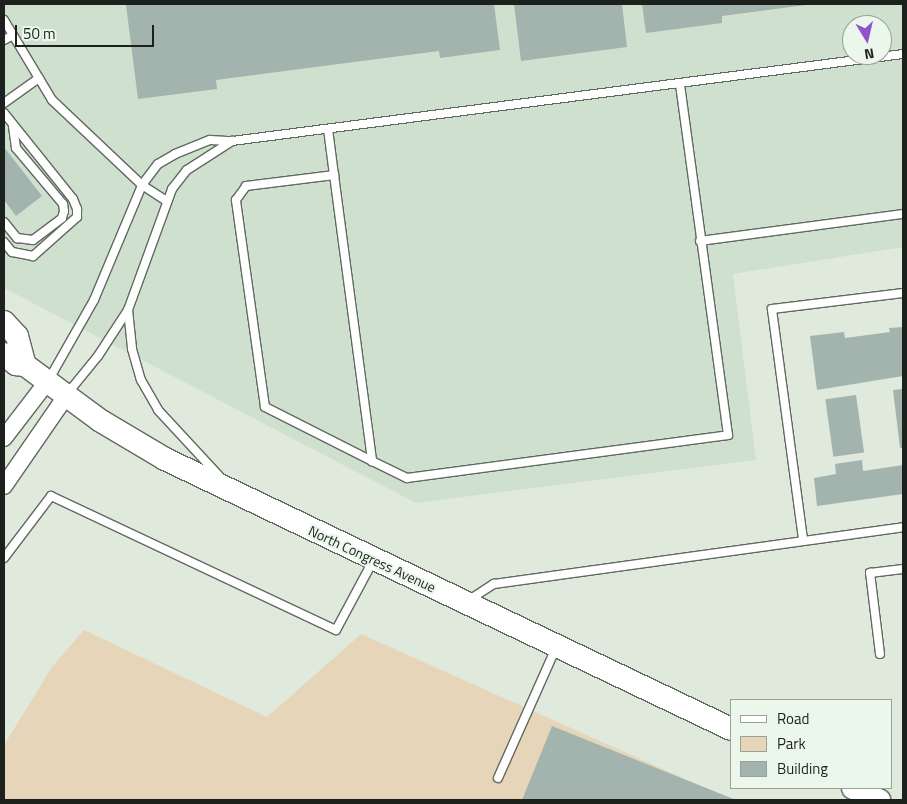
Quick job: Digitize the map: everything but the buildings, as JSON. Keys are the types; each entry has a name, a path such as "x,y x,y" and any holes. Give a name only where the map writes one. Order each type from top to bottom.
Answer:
{"street":[{"path":"4,322 17,336 25,365"},
{"name":"North Congress Avenue","path":"4,354 16,364 25,365 101,421 165,459 730,729"},
{"path":"4,438 47,382"},
{"path":"4,486 66,396"},
{"path":"855,789 879,800"}],"lane":[{"path":"4,20 52,100 142,185 167,201"},
{"path":"4,40 13,35"},
{"path":"47,382 94,300 142,185 158,164 175,154 210,140 232,141 903,54"},
{"path":"4,103 39,78"},
{"path":"334,175 246,186 236,200 264,407 407,478 728,435 700,241 680,82"},
{"path":"4,113 72,199 77,209 78,217 34,256 12,252 4,242"},
{"path":"4,222 17,238 33,240 62,218 64,211 63,204 16,148 13,125"},
{"path":"328,129 372,461"},
{"path":"66,396 98,356 128,310 172,189 187,170 232,141"},
{"path":"700,241 903,214"},
{"path":"802,539 772,309 903,293"},
{"path":"128,310 132,350 139,372 158,410 235,493"},
{"path":"4,558 51,496 336,630 374,560"},
{"path":"465,602 494,584 802,539 903,527"},
{"path":"880,654 870,573 903,569"},
{"path":"498,778 557,646"}],"shaded area":[{"path":"4,4 903,4 903,247 733,274 756,460 416,503 4,288"}],"green space":[{"path":"84,630 267,717 361,634 732,800 4,800 4,745 52,667"}]}
